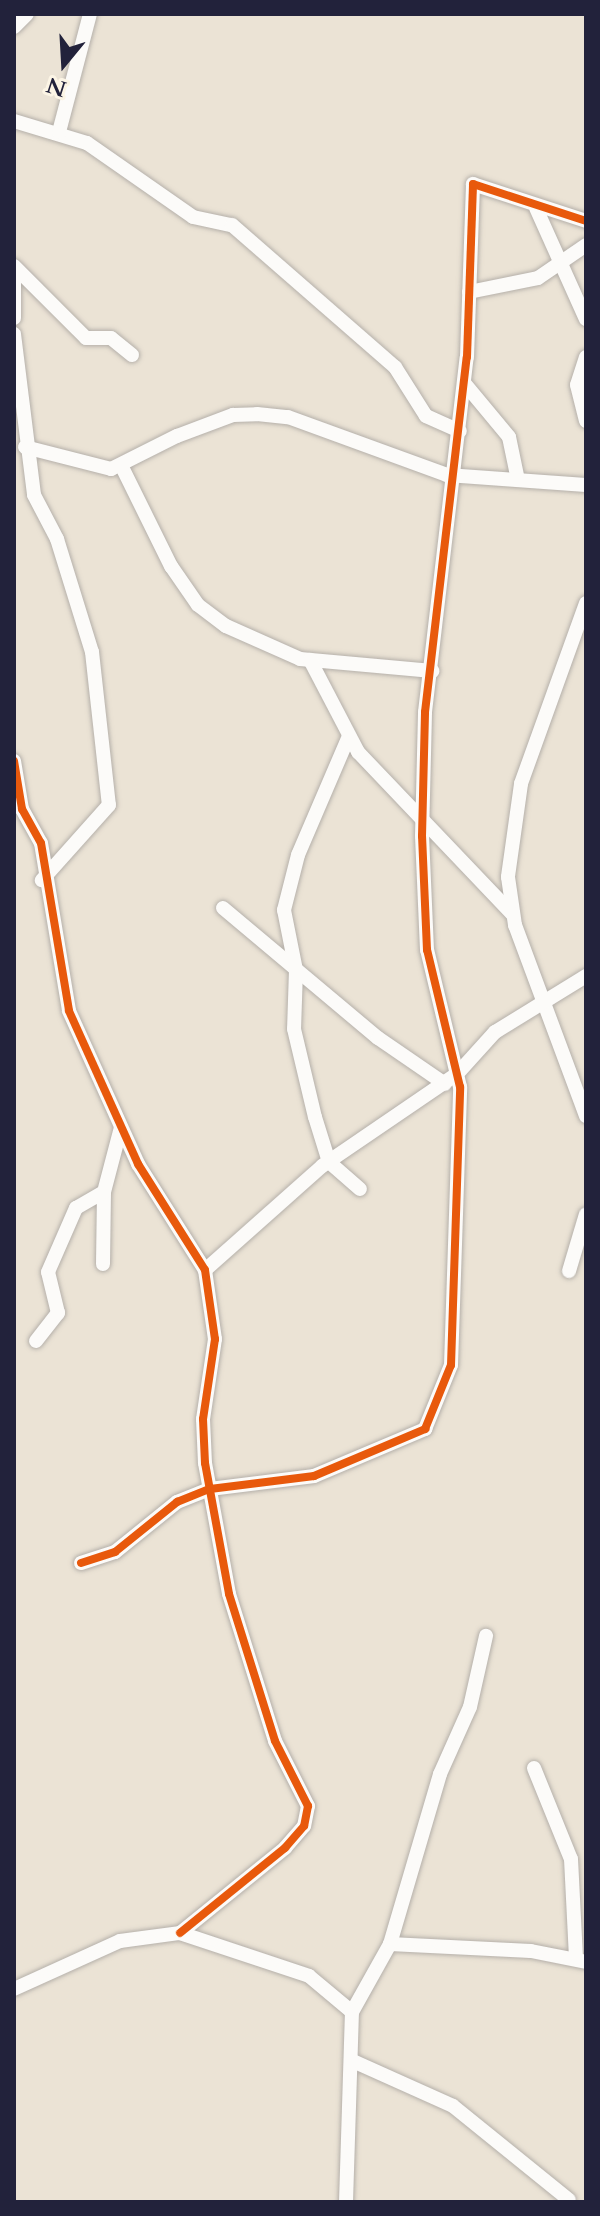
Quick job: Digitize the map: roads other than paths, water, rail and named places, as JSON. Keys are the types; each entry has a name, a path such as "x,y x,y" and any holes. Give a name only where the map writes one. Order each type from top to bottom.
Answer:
{"street":[{"path":"14,27 27,14"},
{"path":"59,132 90,14"},
{"path":"14,121 59,132 175,198 193,217 232,225 395,367 426,416 460,431"},
{"path":"81,1563 115,1552 177,1502 210,1489 314,1476 425,1429 451,1365 457,1074 427,950 423,820 432,671 465,384 473,184 536,208 586,221"},
{"path":"536,208 564,261 586,319"},
{"path":"469,292 538,278 586,245"},
{"path":"14,266 86,338 111,338 132,355"},
{"path":"14,277 14,318"},
{"path":"14,334 25,447 34,495 57,539 92,652 109,805 42,880"},
{"path":"586,357 577,385 586,421"},
{"path":"465,384 509,437 518,480"},
{"path":"14,431 22,411"},
{"path":"25,447 93,468 121,465 233,415 257,414 288,417 455,475 586,485"},
{"path":"121,465 140,517 198,605 264,646 310,660 432,671"},
{"path":"586,603 521,784 508,877 513,915 547,1001 586,1116"},
{"path":"310,660 349,736 513,915"},
{"path":"349,736 287,886 284,910 296,970 294,1029 329,1162 360,1189"},
{"path":"14,761 22,809 41,843 42,880 69,1011 160,1205 205,1270 215,1305 203,1419 210,1489 229,1594 275,1741 308,1806 304,1826 285,1848 180,1933"},
{"path":"223,908 296,970 445,1084"},
{"path":"205,1270 329,1162 445,1084 495,1032 586,976"},
{"path":"103,1264 104,1192 122,1127"},
{"path":"36,1341 58,1313 48,1272 66,1228 76,1208 104,1192"},
{"path":"569,1271 586,1214"},
{"path":"346,2202 355,2062 352,2012 390,1944 440,1774 470,1707 486,1636"},
{"path":"390,1944 581,1960 571,1859 534,1768"},
{"path":"14,1989 120,1941 180,1933 309,1976 352,2012"},
{"path":"355,2062 453,2106 569,2200"}]}
